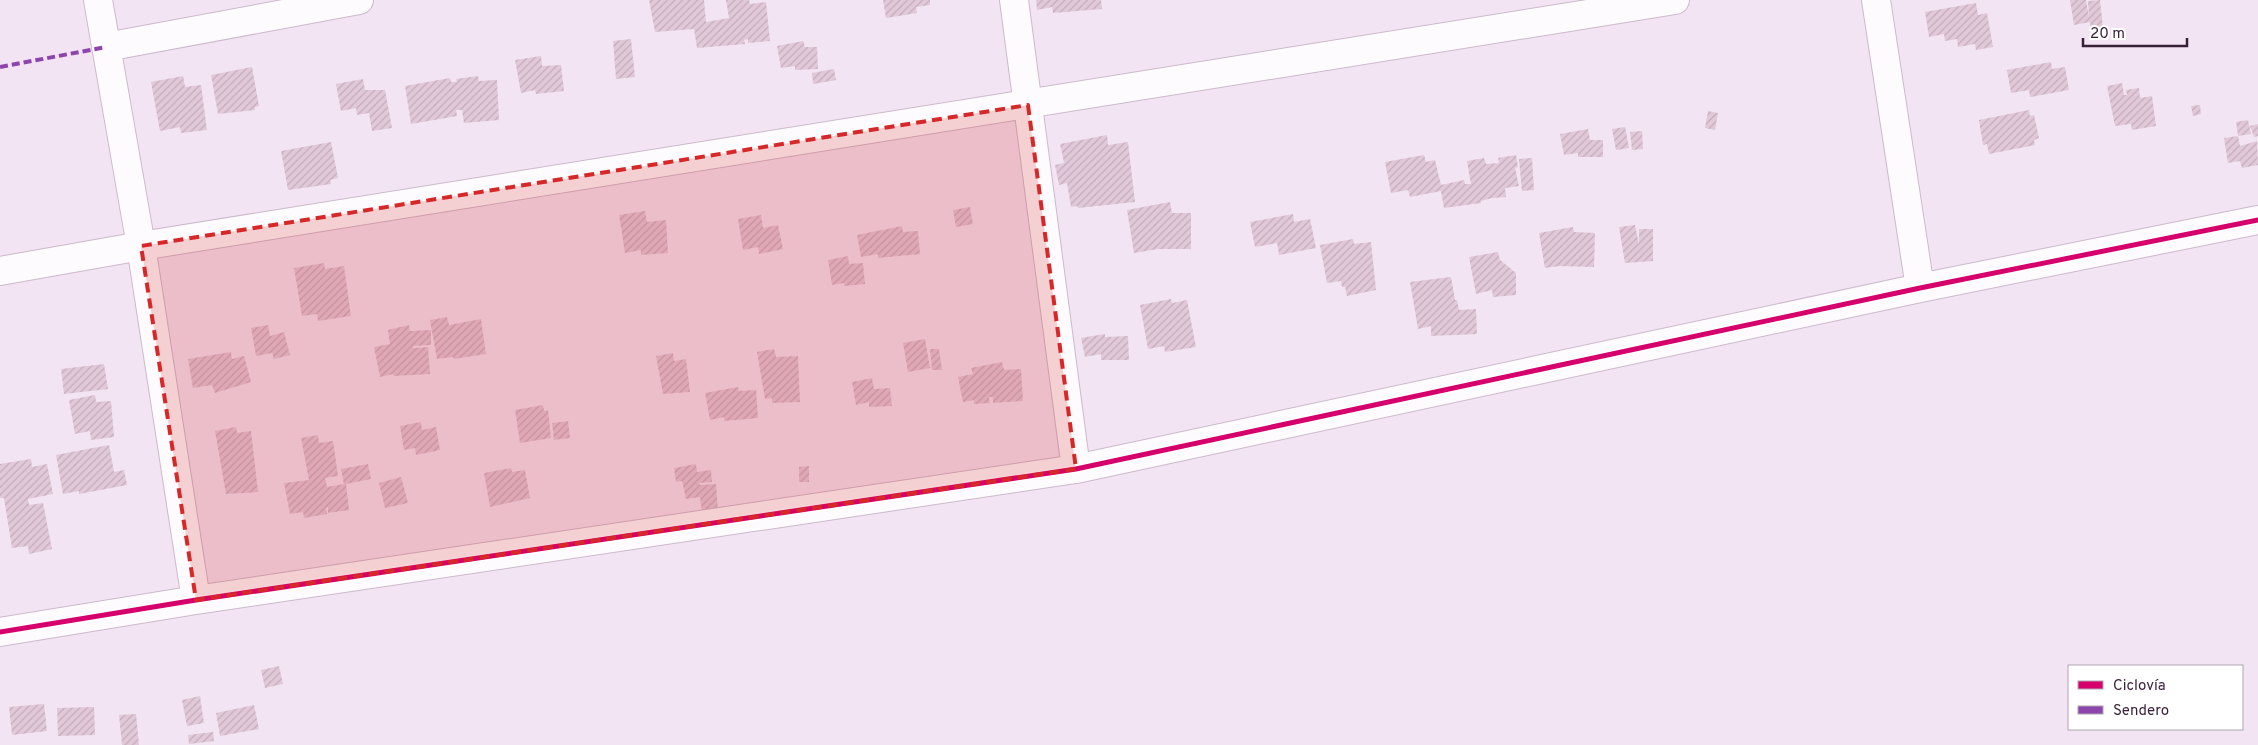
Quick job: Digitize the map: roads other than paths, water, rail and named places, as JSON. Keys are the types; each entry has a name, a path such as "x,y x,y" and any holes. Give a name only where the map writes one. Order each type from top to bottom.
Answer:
{"street":[{"path":"98,0 141,246 196,600"},
{"path":"106,46 359,0"},
{"path":"1014,0 1076,468"},
{"path":"0,271 141,246 1675,0"},
{"path":"1876,0 1920,288"},
{"path":"0,632 196,600 1076,468 1920,288 2258,220"}]}
